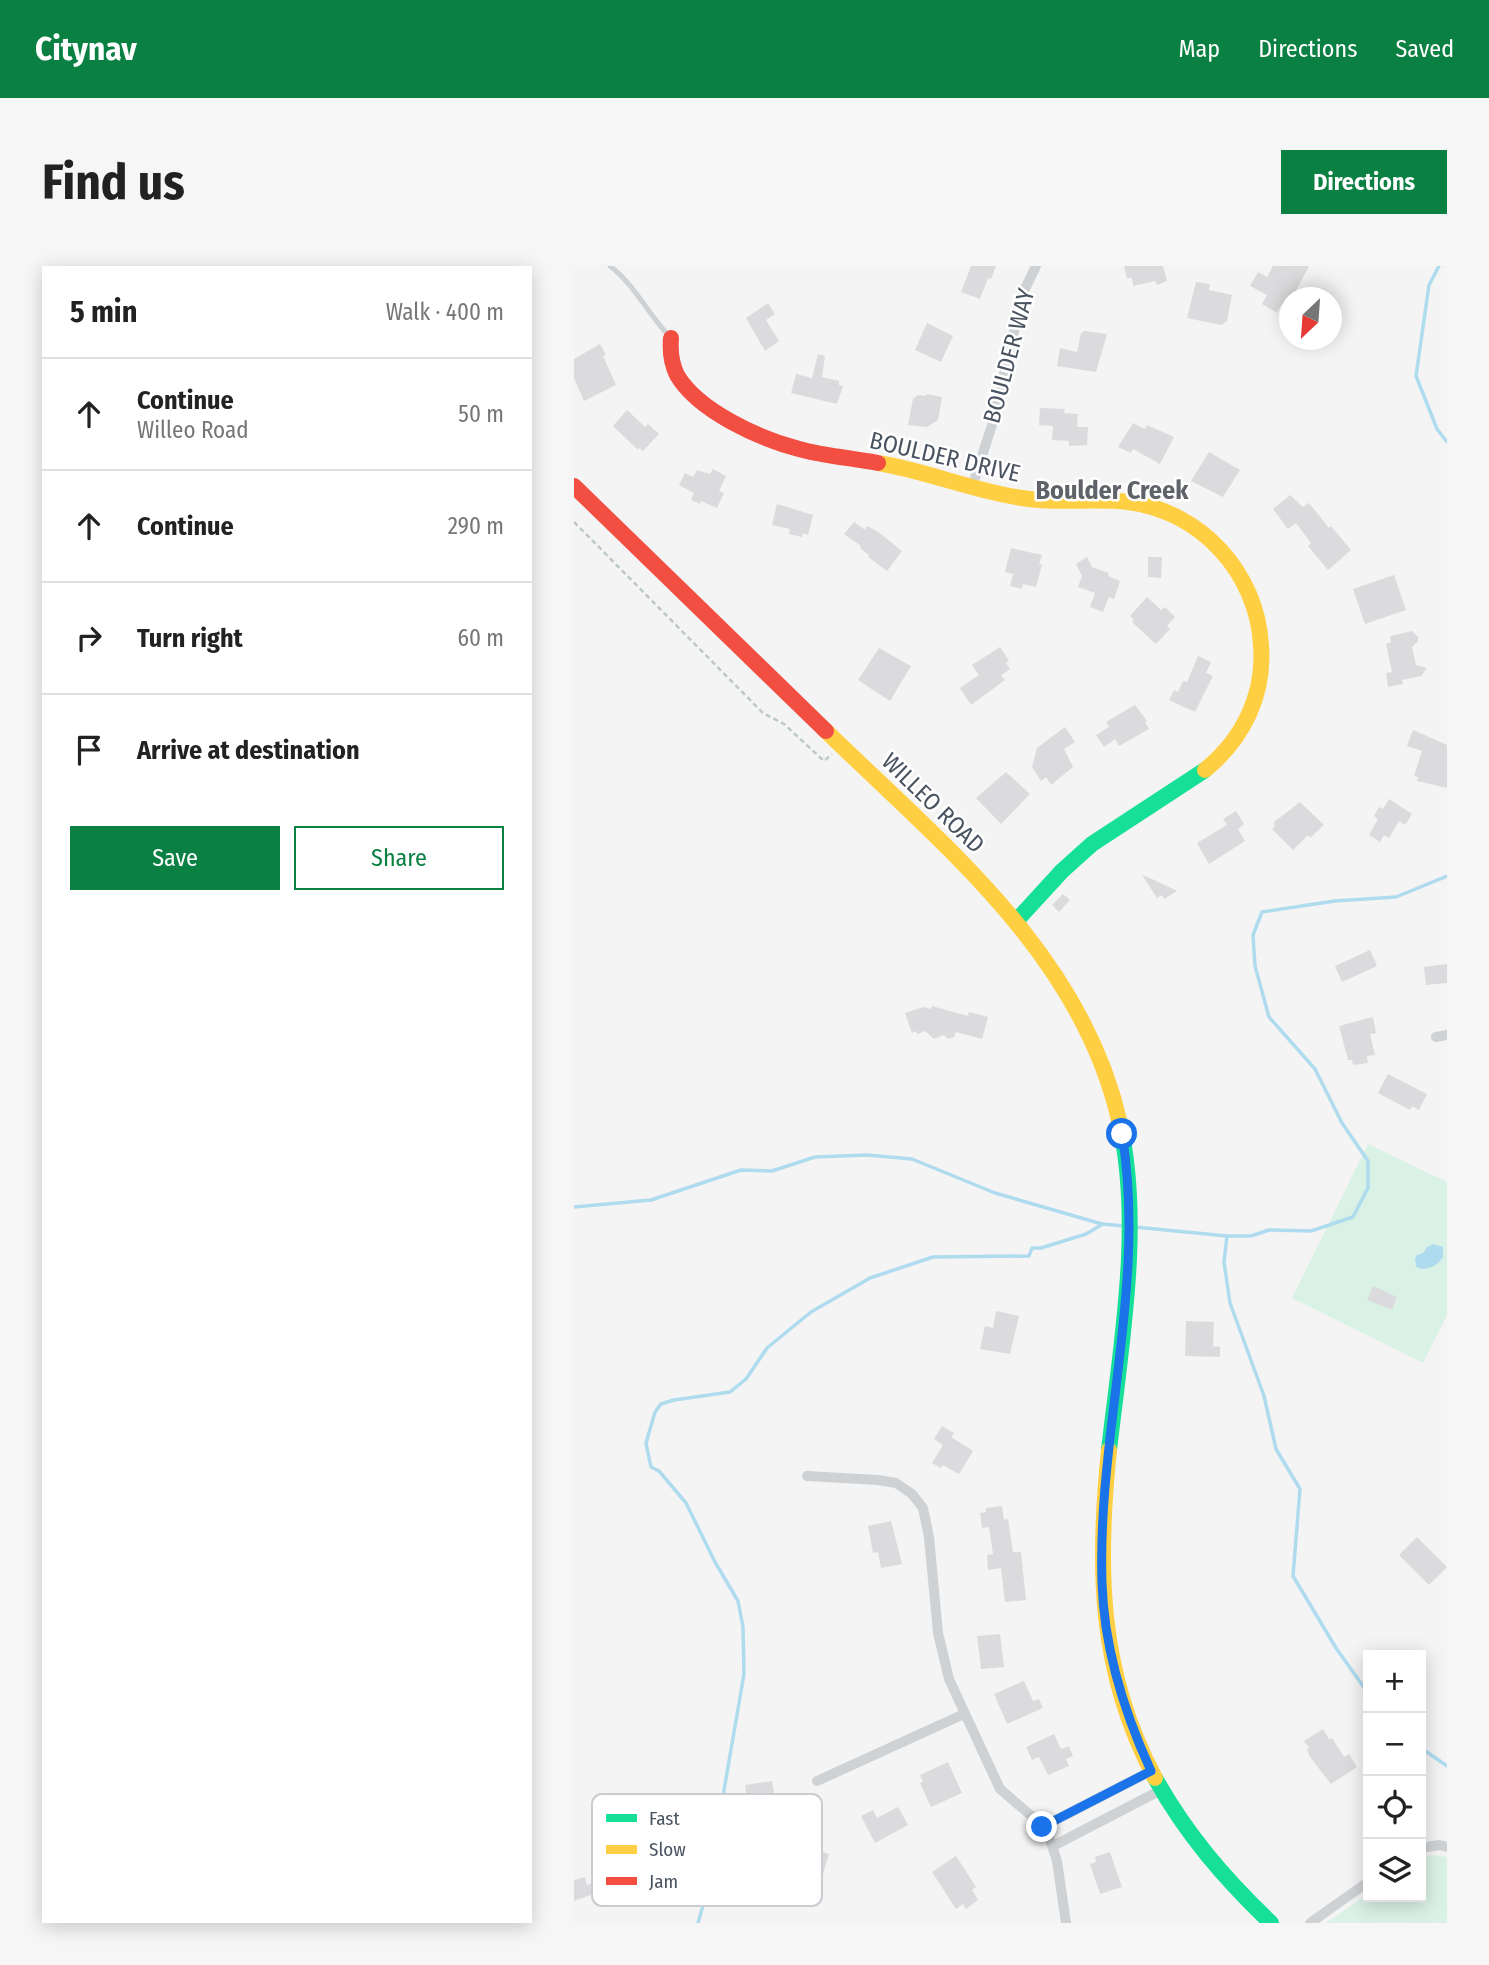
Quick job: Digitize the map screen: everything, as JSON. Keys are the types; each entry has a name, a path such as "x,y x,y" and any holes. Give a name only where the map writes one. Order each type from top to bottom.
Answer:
{"street":[{"name":"BOULDER WAY","path":"972,487 992,425 1023,293 1036,266"},
{"name":"BOULDER DRIVE","path":"671,338 671,362 683,383 716,411 750,431 801,450 895,466 1028,499 1136,503 1159,509 1182,518 1212,539 1236,566 1253,598 1262,636 1263,665 1256,696 1244,725 1226,751 1199,775 1122,822 1091,845 1060,873 1017,920"},
{"name":"WILLEO ROAD","path":"574,486 984,885 1017,920 1057,975 1084,1021 1115,1099 1126,1158 1130,1228 1129,1263 1104,1506 1102,1583 1113,1662 1124,1701 1161,1790 1209,1860 1271,1923"},
{"path":"807,1476 896,1483 912,1494 923,1508 929,1536 938,1633 949,1679 1000,1789 1042,1827 1053,1846 1066,1923"},
{"path":"817,1781 964,1714"},
{"path":"1042,1827 1151,1771"},
{"path":"1053,1846 1161,1790"},
{"path":"1426,1847 1447,1847"},
{"path":"1310,1923 1363,1886"}],"lane":[{"path":"610,266 628,283 651,317 671,338"}],"path":[{"path":"574,522 762,713 784,724 824,761 841,746"}],"green space":[{"path":"1368,1144 1447,1182 1447,1315 1423,1363 1292,1298"},
{"path":"1426,1857 1447,1857 1447,1923 1326,1923 1363,1897 1363,1902 1426,1902"}],"water":[{"path":"1433,1244 1443,1247 1443,1257 1431,1267 1416,1267 1417,1255"}],"building":[{"path":"971,266 996,266 980,299 961,292"},
{"path":"1124,266 1163,266 1167,281 1157,285 1155,281 1133,286 1132,278 1127,278"},
{"path":"1273,266 1309,266 1298,287 1279,287 1277,313 1262,304 1267,295 1250,286 1258,272 1267,277"},
{"path":"1196,282 1210,284 1209,290 1232,295 1227,321 1221,325 1187,318"},
{"path":"768,303 775,314 766,320 779,341 765,351 746,318"},
{"path":"927,323 953,336 941,362 915,350"},
{"path":"1085,331 1107,334 1096,372 1057,366 1060,348 1077,352 1081,333"},
{"path":"600,344 616,385 584,401 574,378 574,359"},
{"path":"818,354 825,356 822,377 839,381 839,385 843,386 837,404 791,393 796,374 812,378"},
{"path":"927,394 942,397 938,420 927,427 908,425 913,399"},
{"path":"1040,408 1065,409 1064,413 1078,414 1077,427 1088,427 1087,445 1069,446 1069,441 1052,440 1053,426 1039,425"},
{"path":"627,410 645,427 648,424 659,434 643,451 639,448 638,450 613,426"},
{"path":"1133,423 1145,429 1147,425 1174,437 1160,464 1133,449 1131,453 1118,447"},
{"path":"1209,452 1240,470 1223,497 1191,481"},
{"path":"713,469 726,476 719,491 724,493 717,508 691,500 694,493 679,485 685,473 693,477 697,470 710,474"},
{"path":"1290,495 1303,507 1309,503 1351,550 1328,570 1308,546 1311,543 1296,523 1288,529 1273,509"},
{"path":"777,504 813,515 808,535 803,533 802,537 789,534 790,529 772,525"},
{"path":"854,522 865,530 867,526 877,531 902,551 887,571 844,534"},
{"path":"1011,548 1042,555 1036,587 1023,584 1022,589 1010,586 1013,574 1005,572"},
{"path":"1087,557 1092,567 1109,573 1108,576 1120,581 1114,599 1109,597 1103,612 1090,607 1095,593 1078,587 1082,576 1076,564"},
{"path":"1148,557 1162,557 1161,578 1148,577"},
{"path":"1394,575 1406,610 1365,624 1353,589"},
{"path":"1147,597 1161,610 1165,607 1175,617 1167,626 1170,629 1156,644 1132,622 1134,620 1130,616"},
{"path":"1412,631 1418,637 1412,647 1416,665 1427,668 1421,676 1402,680 1403,684 1388,687 1386,673 1392,672 1386,644 1391,642 1390,636"},
{"path":"1000,647 1009,661 1006,663 1010,669 1001,675 1005,680 971,705 960,688 979,675 972,665"},
{"path":"879,648 911,666 890,701 858,680"},
{"path":"1198,656 1211,662 1206,673 1213,676 1195,712 1169,700 1174,690 1178,692 1183,681 1187,682"},
{"path":"1135,705 1147,721 1145,722 1149,729 1119,746 1115,739 1104,747 1096,735 1109,727 1106,722"},
{"path":"1065,727 1075,742 1064,749 1073,767 1051,785 1046,777 1041,781 1032,767 1037,748"},
{"path":"1413,730 1447,745 1447,788 1417,781 1418,777 1414,776 1422,751 1407,746"},
{"path":"1006,772 1030,794 1001,824 976,798"},
{"path":"1389,799 1412,814 1405,825 1399,821 1389,838 1384,835 1380,842 1369,835 1378,819 1374,816 1379,807 1383,809"},
{"path":"1300,802 1324,825 1310,838 1308,835 1293,850 1272,829 1274,822"},
{"path":"1236,811 1244,824 1238,829 1245,841 1209,864 1197,843 1227,825 1223,819"},
{"path":"1142,875 1177,891 1164,899 1162,895 1157,898"},
{"path":"1063,894 1070,900 1059,912 1052,905"},
{"path":"1370,950 1377,966 1342,982 1335,966"},
{"path":"1447,964 1447,983 1426,985 1424,967"},
{"path":"932,1006 968,1016 969,1012 988,1017 982,1039 956,1032 954,1037 948,1039 944,1035 934,1039 925,1031 912,1033 905,1013 923,1007 931,1009"},
{"path":"1373,1017 1376,1033 1370,1034 1375,1055 1367,1056 1368,1063 1353,1065 1352,1060 1348,1060 1339,1026"},
{"path":"1388,1074 1427,1094 1419,1110 1412,1106 1410,1110 1378,1093"},
{"path":"1373,1286 1397,1297 1392,1310 1367,1300"},
{"path":"996,1311 1019,1316 1010,1354 980,1349 985,1326 993,1328"},
{"path":"1186,1321 1214,1322 1213,1346 1220,1347 1220,1357 1185,1356"},
{"path":"942,1426 954,1433 951,1437 973,1451 959,1474 943,1465 941,1468 932,1463 943,1445 934,1439"},
{"path":"1002,1506 1004,1520 1008,1519 1013,1552 1021,1552 1026,1600 1005,1602 1001,1568 988,1570 987,1555 993,1554 989,1527 982,1528 980,1513 986,1512 986,1508"},
{"path":"891,1521 902,1564 881,1568 878,1552 873,1553 868,1526"},
{"path":"1417,1537 1447,1567 1429,1585 1399,1555"},
{"path":"1000,1634 1004,1667 981,1669 977,1636"},
{"path":"1024,1681 1033,1701 1039,1699 1043,1708 1007,1724 994,1694"},
{"path":"1323,1729 1344,1757 1349,1754 1357,1767 1331,1784 1310,1757 1309,1748 1304,1741"},
{"path":"1054,1734 1061,1749 1069,1746 1073,1756 1066,1759 1069,1766 1048,1775 1039,1757 1032,1760 1026,1747"},
{"path":"948,1762 962,1793 931,1807 920,1783 923,1782 920,1775"},
{"path":"772,1781 774,1794 746,1794 745,1785"},
{"path":"898,1807 908,1825 875,1843 861,1816 873,1810 877,1818"},
{"path":"822,1852 829,1854 822,1878"},
{"path":"1110,1852 1122,1887 1100,1894 1090,1864 1096,1862 1095,1857"},
{"path":"956,1856 976,1887 972,1890 978,1900 966,1909 963,1904 956,1909 932,1872"},
{"path":"585,1877 587,1885 592,1883 592,1894 574,1901 574,1880"}],"waterway":[{"path":"1439,266 1429,285 1416,376 1437,429 1447,442"},
{"path":"1135,1227 1251,1236 1269,1230 1311,1231 1353,1217 1368,1188 1368,1161 1342,1123 1315,1069 1269,1017 1255,966 1253,935 1262,912 1335,901 1396,897 1447,876"},
{"path":"574,1207 651,1200 741,1170 772,1171 815,1157 867,1155 912,1159 995,1193 1102,1224"},
{"path":"723,1794 744,1674 743,1627 738,1601 686,1503 659,1471 651,1467 646,1443 655,1412 661,1404 674,1400 730,1392 746,1379 767,1348 811,1312 870,1278 933,1257 1029,1256 1032,1248 1041,1248 1086,1234 1103,1224 1124,1226"},
{"path":"1227,1236 1224,1262 1230,1303 1264,1396 1276,1449 1300,1489 1293,1576 1336,1648 1363,1686"},
{"path":"1426,1751 1447,1766"},
{"path":"698,1923 703,1906"}],"traffic: fast":[{"path":"1017,920 1062,871 1092,844 1205,770"},
{"path":"1109,1450 1124,1326 1130,1242 1126,1160 1119,1120"},
{"path":"1155,1778 1207,1855 1271,1923"}],"traffic: slow":[{"path":"878,463 1022,498 1128,502 1155,508 1179,518 1201,532 1236,570 1249,594 1261,645 1259,681 1249,715 1230,744 1205,770"},
{"path":"826,731 960,860 1002,906 1040,954 1074,1005 1100,1060 1119,1120"},
{"path":"1109,1450 1103,1535 1106,1618 1122,1698 1136,1738 1155,1778"}],"traffic: jam":[{"path":"671,338 671,356 677,375 699,400 731,422 799,449 878,463"},
{"path":"574,486 826,731"}],"district":[{"name":"Boulder Creek","path":"1112,490"}],"route":[{"path":"1042,1827 1151,1771 1121,1694 1106,1625 1102,1583 1104,1506 1130,1245 1130,1193 1122,1134"}]}
